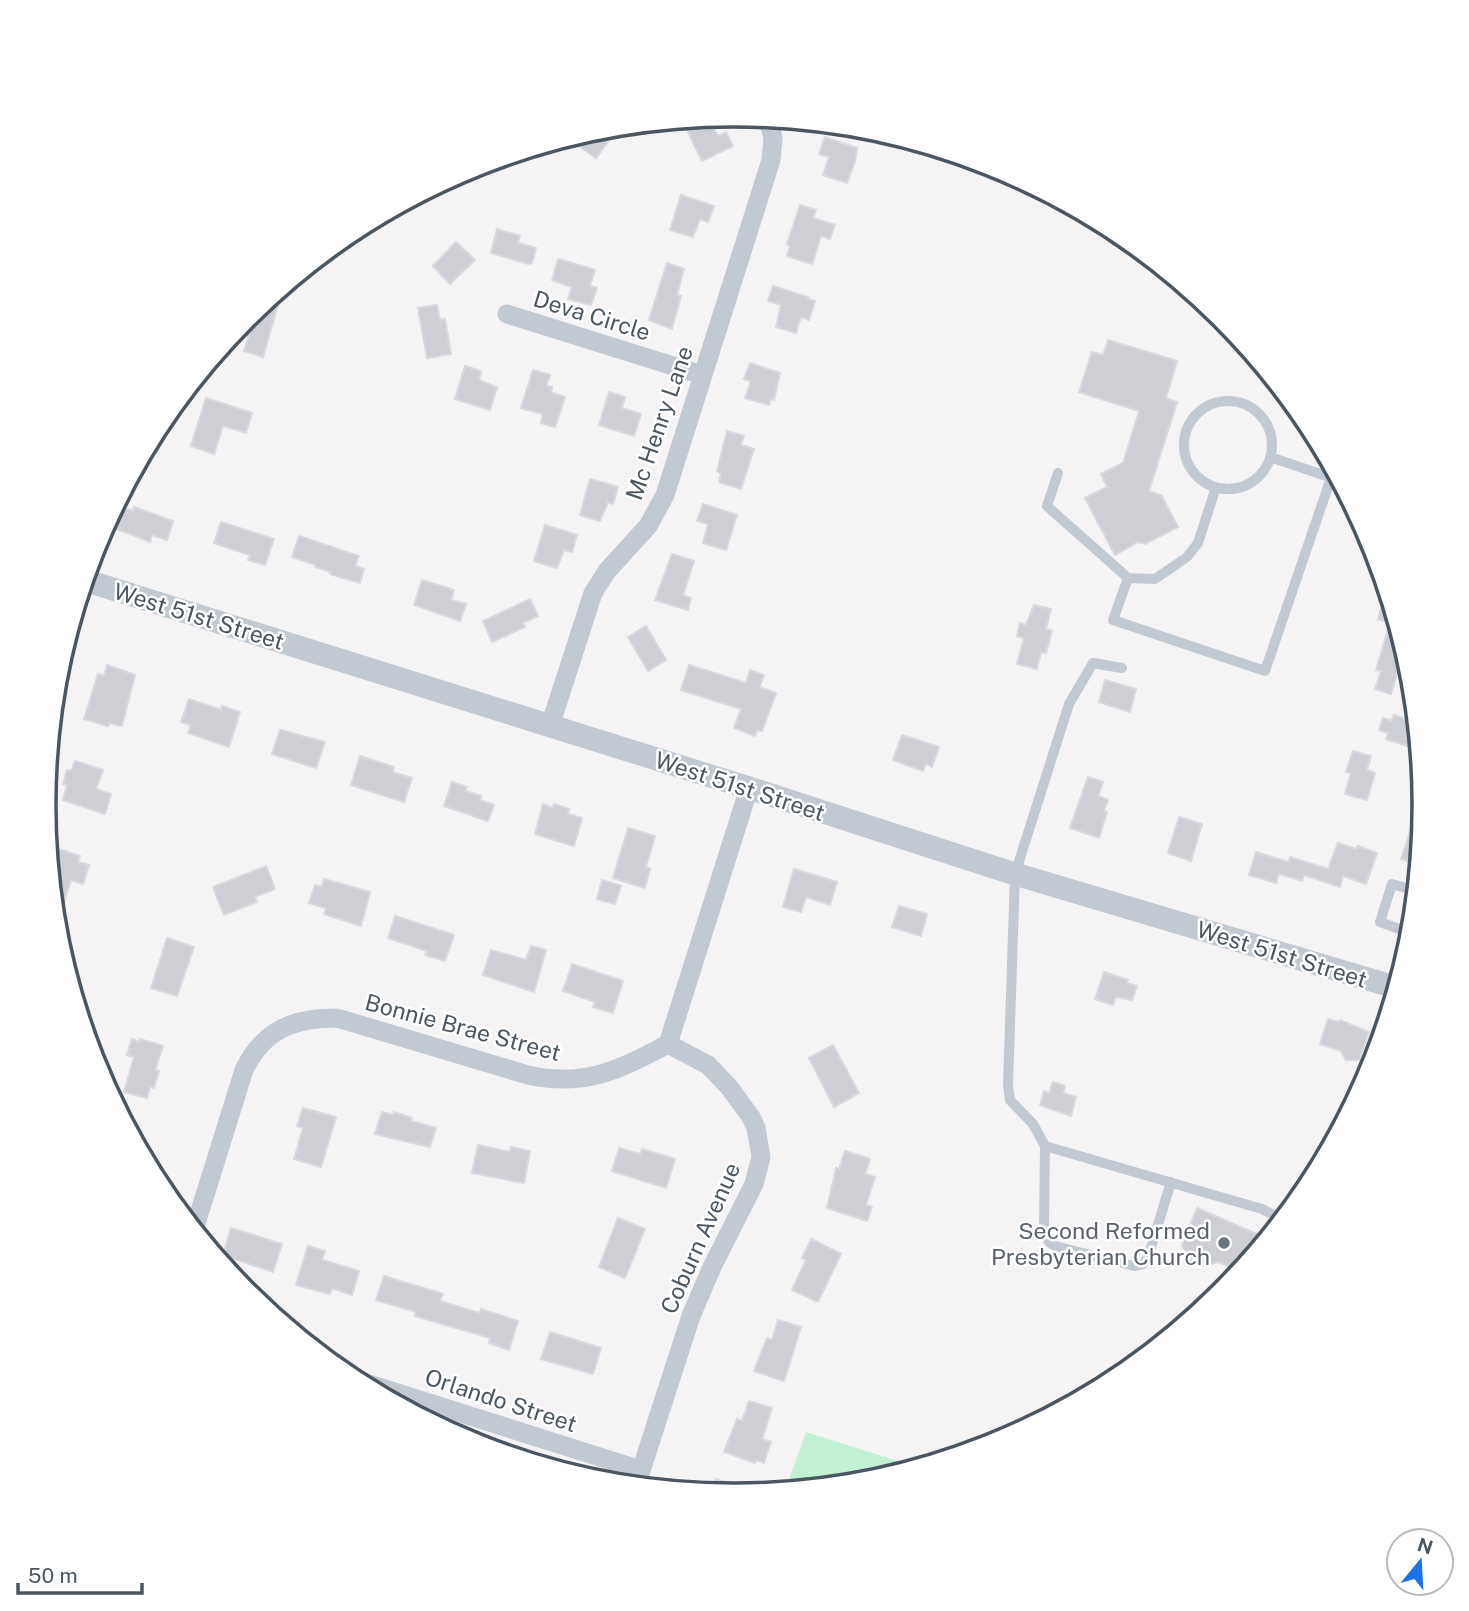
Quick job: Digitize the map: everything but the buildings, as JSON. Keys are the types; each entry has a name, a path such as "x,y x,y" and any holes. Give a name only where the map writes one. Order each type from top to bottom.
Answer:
{"street":[{"name":"Mc Henry Lane","path":"550,726 593,593 607,572 648,526 665,495 771,160 773,138 770,128"},
{"name":"Deva Circle","path":"507,314 702,375"},
{"name":"West 51st Street","path":"94,583 1015,874 1389,985"},
{"path":"668,1044 749,788"},
{"name":"Bonnie Brae Street","path":"197,1220 244,1070 266,1040 292,1024 314,1018 337,1018 528,1075 559,1080 606,1074 668,1044"},
{"name":"Coburn Avenue","path":"638,1477 691,1316 712,1267 754,1184 761,1157 756,1128 751,1117 729,1087 708,1065 668,1044"},
{"name":"Orlando Street","path":"398,1395 631,1476"}],"lane":[{"path":"1220,401 1235,401 1249,406 1261,416 1272,443 1270,457 1255,479 1230,488 1216,487 1203,481 1192,470 1185,457 1186,428 1206,406 1220,401"},
{"path":"1270,457 1327,476"},
{"path":"1058,473 1046,506 1128,578 1155,579 1187,557 1198,543 1216,487"},
{"path":"1128,578 1113,621 1265,671 1333,487"},
{"path":"1122,668 1093,663 1069,704 1015,874 1008,1085 1010,1100 1033,1124 1045,1146 1044,1231 1049,1242 1055,1247 1134,1266 1143,1264 1148,1257 1171,1182"},
{"path":"1401,930 1380,922 1392,884 1408,888"},
{"path":"1045,1146 1262,1209 1275,1216"}],"green space":[{"path":"806,1432 903,1463 867,1471 788,1482"}],"place":[{"name":"Second Reformed Presbyterian Church","path":"1224,1243"}]}
